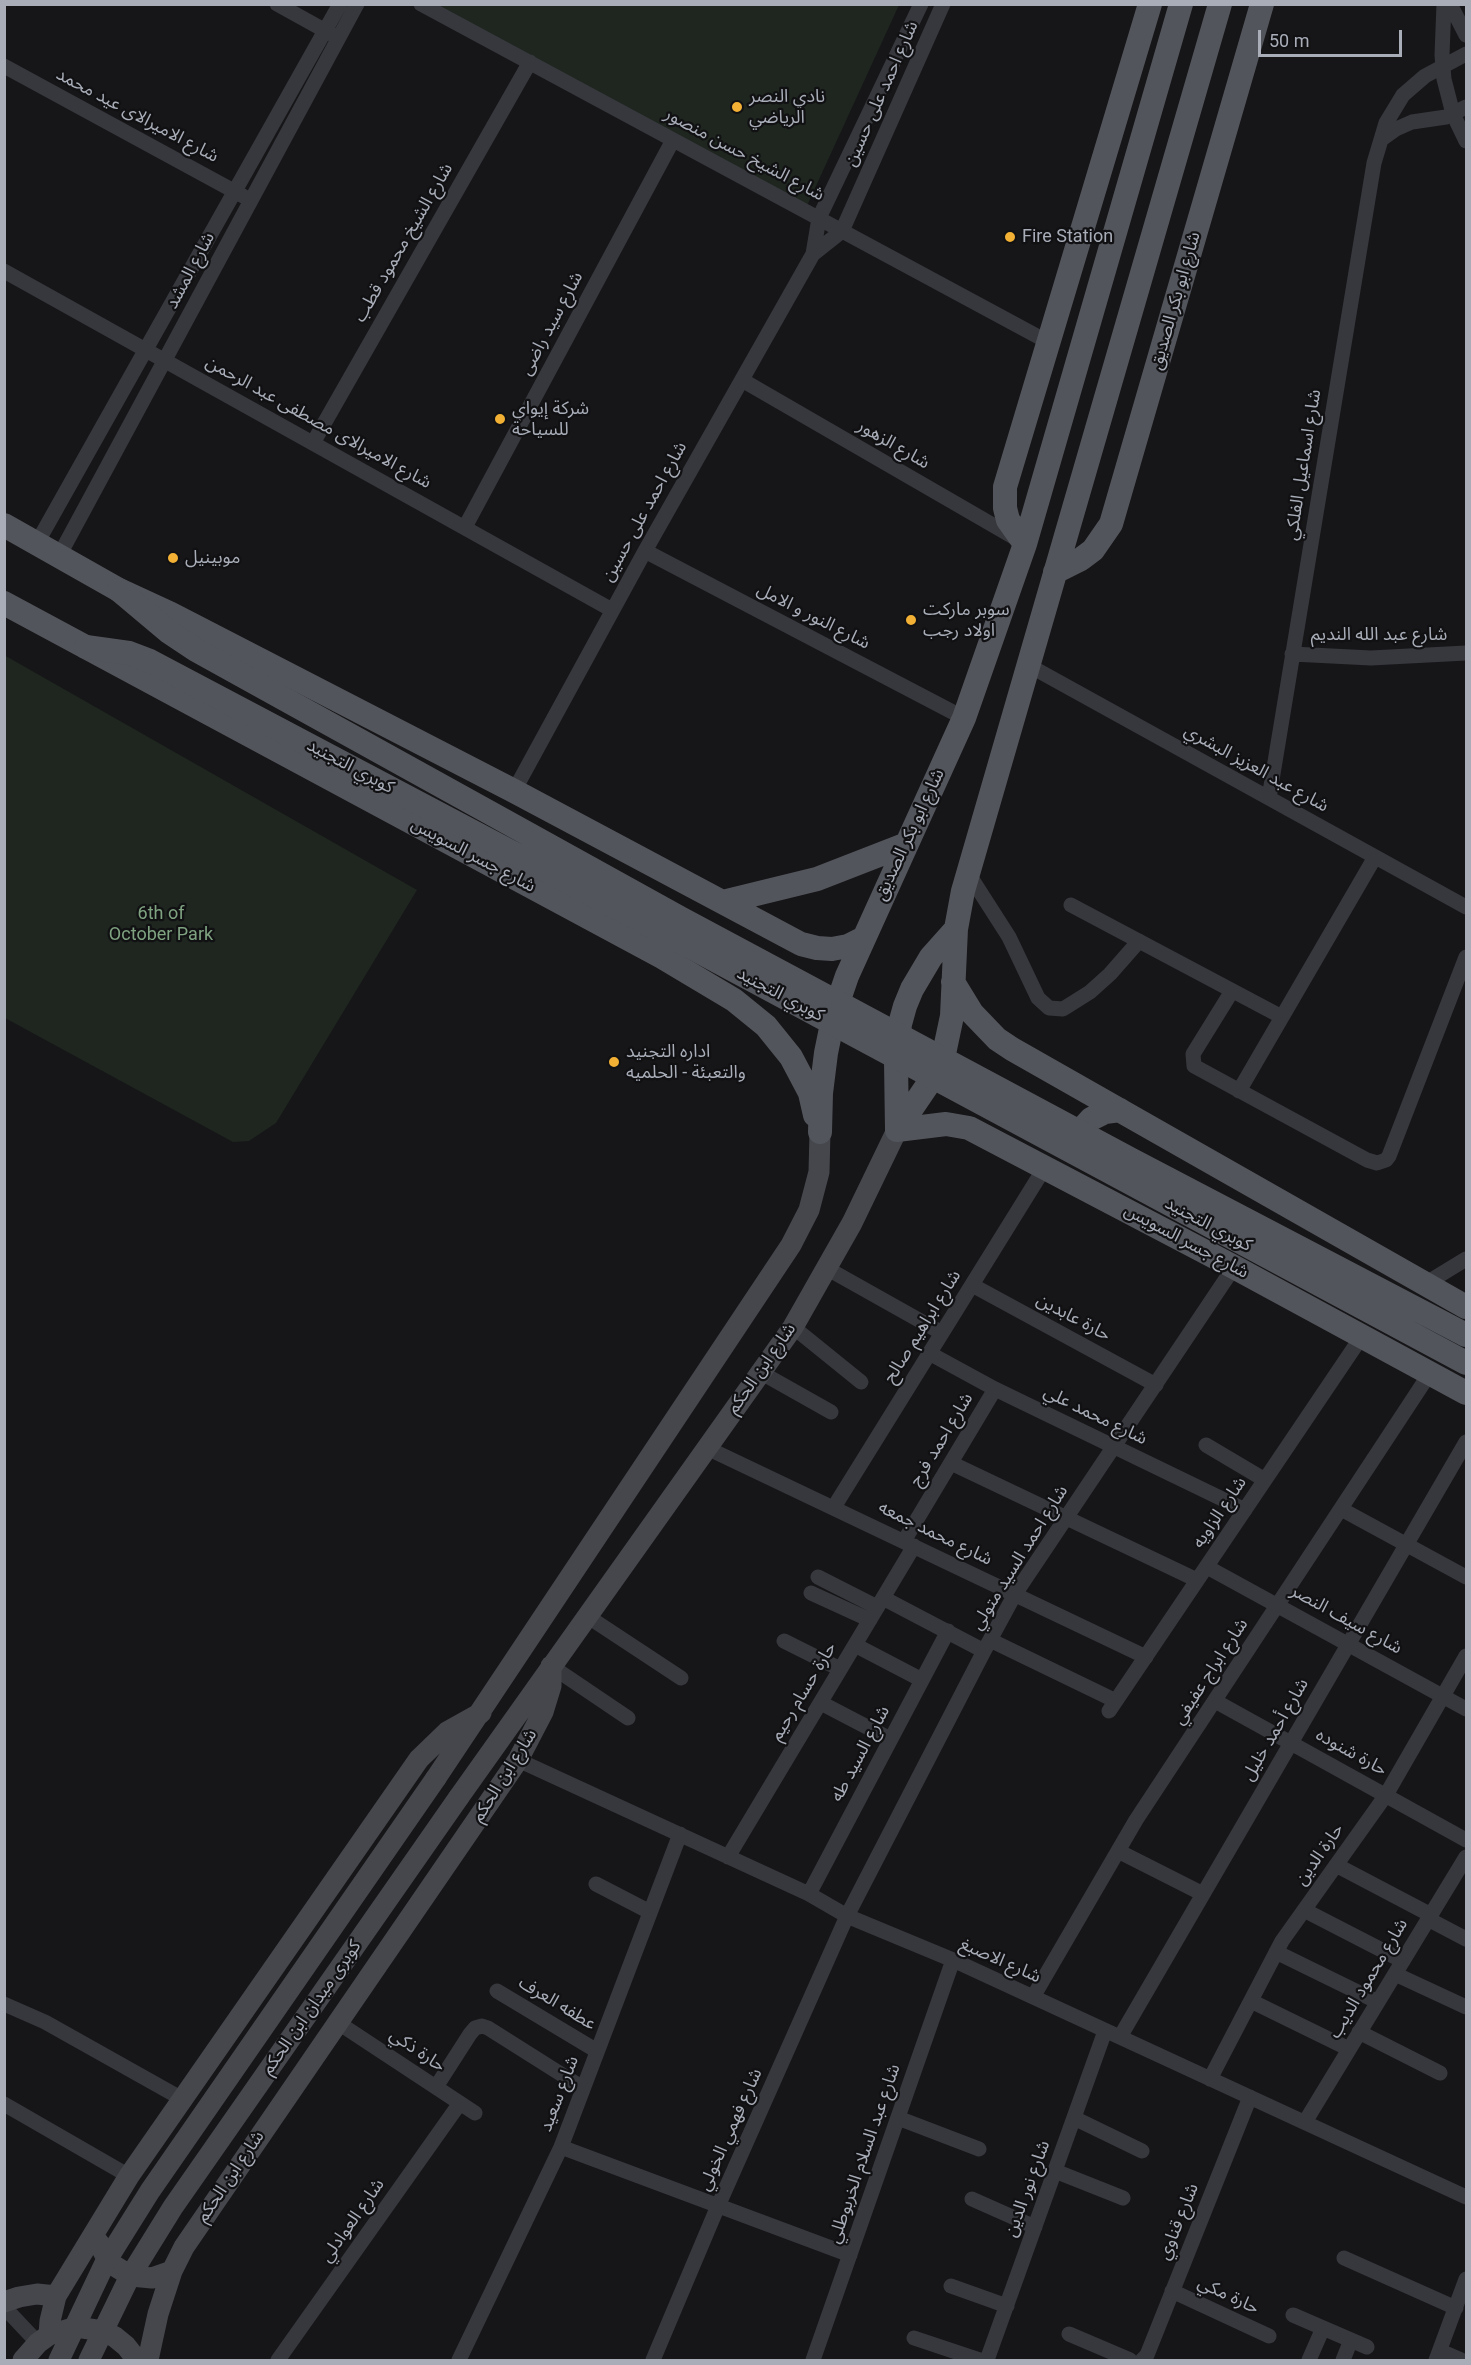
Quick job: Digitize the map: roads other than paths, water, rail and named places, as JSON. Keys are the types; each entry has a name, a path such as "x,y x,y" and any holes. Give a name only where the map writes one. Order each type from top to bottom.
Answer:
{"main road":[{"path":"1025,544 1008,520 1004,497 1047,342 1150,4"},
{"name":"شارع ابو بكر الصديق","path":"820,1132 821,1093 834,1014 862,939 964,718 1025,544 1181,4"},
{"path":"897,1130 939,1065 952,1016 956,929 968,873 1220,4"},
{"name":"شارع ابو بكر الصديق","path":"1055,572 1082,560 1093,550 1111,524 1262,4"},
{"path":"4,525 119,590 171,614 514,792 801,944 832,949 848,946 862,939"},
{"name":"كوبري التجنيد","path":"119,590 143,612 196,650 660,907 1132,1160 1467,1335"},
{"name":"شارع جسر السويس","path":"4,603 662,957 734,1000 766,1026 791,1057 810,1093 820,1132"},
{"name":"كوبري التجنيد","path":"86,647 118,651 150,661 1467,1363"},
{"path":"723,902 817,879 907,844"},
{"path":"662,957 676,952 687,943 695,931 700,917 700,902 696,888"},
{"path":"897,1130 896,1061 900,1024 912,988 921,972 937,949 956,929"},
{"path":"953,982 972,1013 997,1039 1467,1307"},
{"path":"1084,1188 1076,1175 1073,1160 1074,1144 1091,1119 1105,1112 1120,1110"},
{"name":"شارع جسر السويس","path":"897,1130 946,1124 969,1128 1467,1393"},
{"name":"شارع ابن الحكم","path":"148,2361 158,2314 172,2271 184,2247 518,1760 543,1712 551,1686 551,1666 793,1327 828,1269 897,1130"},
{"path":"24,2361 44,2339 56,2296 129,2176 419,1759 447,1732 481,1713 791,1245 809,1210 819,1172 820,1132"},
{"name":"كوبرى ميدان ابن الحكم","path":"88,2361 129,2278 173,2207 551,1666"},
{"name":"كوبرى ميدان ابن الحكم","path":"59,2361 105,2264 150,2191 481,1713"},
{"path":"97,2228 101,2248 113,2265 122,2272 131,2276 153,2278 172,2271"},
{"path":"4,2302 37,2294 56,2296"},
{"path":"44,2339 76,2327 103,2331 126,2346 137,2361"}],"street":[{"path":"277,4 339,38"},
{"name":"شارع المشد","path":"37,543 340,4"},
{"name":"شارع المشد","path":"59,556 357,4"},
{"name":"شارع الشيخ حسن منصور","path":"421,4 1047,342"},
{"name":"شارع احمد على حسين","path":"514,792 612,610 813,255 819,218 921,4"},
{"name":"شارع احمد على حسين","path":"813,255 842,231 943,4"},
{"path":"1443,4 1443,67 1460,110 1467,141"},
{"path":"1450,4 1467,35"},
{"name":"شارع اسماعيل الفلكي","path":"1269,798 1370,179 1389,116 1403,95 1417,82 1467,54"},
{"name":"شارع الشيخ محمود قطب","path":"313,443 530,62"},
{"name":"شارع الاميرالاى عيد محمد","path":"4,66 251,200"},
{"path":"1382,139 1412,122 1460,110"},
{"name":"شارع سيد راضى","path":"465,527 673,140"},
{"name":"شارع الاميرالاى مصطفى عبد الرحمن","path":"4,271 612,610"},
{"name":"شارع الزهور","path":"742,380 1025,544"},
{"name":"شارع النور و الامل","path":"645,551 964,718"},
{"name":"شارع عبد الله النديم","path":"1292,654 1388,658 1467,653"},
{"name":"شارع عبد العزيز البشري","path":"1028,665 1467,907"},
{"path":"1239,1091 1375,856"},
{"path":"968,873 1009,937 1038,999 1049,1008 1063,1009 1090,992 1140,941"},
{"path":"1071,905 1282,1017"},
{"path":"1232,991 1192,1054 1191,1060 1196,1068 1372,1162 1381,1162 1391,1152 1467,957"},
{"name":"شارع ابراهيم صالح","path":"834,1507 1045,1167"},
{"path":"1425,1284 1467,1259"},
{"name":"شارع احمد السيد متولي","path":"847,1916 1015,1594 1234,1267"},
{"path":"828,1269 942,1334"},
{"name":"حارة عابدين","path":"972,1285 1156,1385"},
{"path":"793,1327 861,1382"},
{"name":"شارع الزاويه","path":"987,1645 1113,1706 1362,1336"},
{"name":"شارع محمد علي","path":"929,1353 995,1389 1245,1510"},
{"path":"760,1372 831,1412"},
{"name":"شارع ابراج عفيفي","path":"1033,1997 1136,1820 1430,1372"},
{"name":"شارع احمد فرج","path":"909,1544 951,1463 995,1389"},
{"name":"شارع أحمد خليل","path":"1113,2034 1203,1894 1467,1443"},
{"path":"1206,1445 1265,1480"},
{"name":"شارع محمد جمعه","path":"706,1448 1146,1657"},
{"path":"951,1463 1197,1580"},
{"path":"1341,1509 1467,1577"},
{"name":"حارة حسام رحيم","path":"728,1857 855,1645 909,1544"},
{"name":"شارع سيف النصر","path":"1207,1567 1467,1708"},
{"path":"818,1577 876,1608"},
{"path":"811,1593 876,1608 987,1645"},
{"path":"587,1616 681,1678"},
{"name":"شارع السيد طه","path":"809,1894 948,1631"},
{"path":"784,1641 840,1669"},
{"path":"855,1645 922,1680"},
{"name":"حارة الدين","path":"1210,2079 1276,1952 1386,1795 1467,1656"},
{"path":"551,1666 628,1718"},
{"name":"حارة شنوده","path":"1215,1701 1467,1840"},
{"path":"821,1703 890,1739"},
{"name":"شارع الاصبغ","path":"518,1760 809,1894 847,1916 953,1960 1467,2197"},
{"name":"شارع سعيد","path":"459,2361 561,2146 680,1834"},
{"path":"1118,1851 1203,1894"},
{"name":"شارع محمود الديب","path":"1305,2122 1467,1857"},
{"path":"1336,1865 1467,1940"},
{"path":"596,1884 650,1912"},
{"path":"1304,1910 1467,2007"},
{"name":"شارع فهمي الخولي","path":"653,2361 718,2206 847,1916"},
{"path":"1276,1952 1378,2002"},
{"name":"شارع عبد السلام الخربوطلي","path":"813,2361 953,1960"},
{"name":"عطفه العرف","path":"497,1991 597,2051"},
{"path":"1251,2001 1349,2049"},
{"path":"4,2004 45,2022 184,2100"},
{"name":"حارة ذكي","path":"337,2022 475,2113"},
{"path":"436,2087 470,2034 475,2028 482,2026 583,2088"},
{"path":"1359,2032 1440,2073"},
{"name":"شارع نور الدين","path":"987,2361 1074,2118 1113,2034"},
{"name":"شارع قناوي","path":"1149,2359 1172,2291 1250,2097"},
{"name":"شارع العوادلي","path":"278,2361 460,2103"},
{"path":"4,2104 129,2176"},
{"path":"898,2118 979,2149"},
{"path":"1074,2118 1142,2151"},
{"path":"561,2146 850,2255"},
{"path":"1055,2171 1123,2198"},
{"path":"972,2199 1035,2227"},
{"path":"1344,2258 1456,2308"},
{"path":"1461,2361 1438,2356 1467,2279"},
{"path":"951,2286 1007,2306"},
{"name":"حارة مكي","path":"1172,2291 1269,2336"},
{"path":"4,2307 44,2339"},
{"path":"1293,2314 1367,2348"},
{"path":"1309,2361 1323,2328"},
{"path":"1070,2334 1130,2361"},
{"path":"914,2338 980,2361"},
{"path":"1343,2361 1351,2340"}],"place":[{"name":"نادي النصر الرياضي","path":"737,107"},
{"name":"Fire Station","path":"1010,237"},
{"name":"شركة إيواي للسياحة","path":"500,419"},
{"name":"موبينيل","path":"173,558"},
{"name":"سوبر ماركت اولاد رجب","path":"911,620"},
{"name":"اداره التجنيد والتعبئة - الحلميه","path":"614,1062"}],"park label":[{"name":"6th of October Park","path":"161,924"}]}
